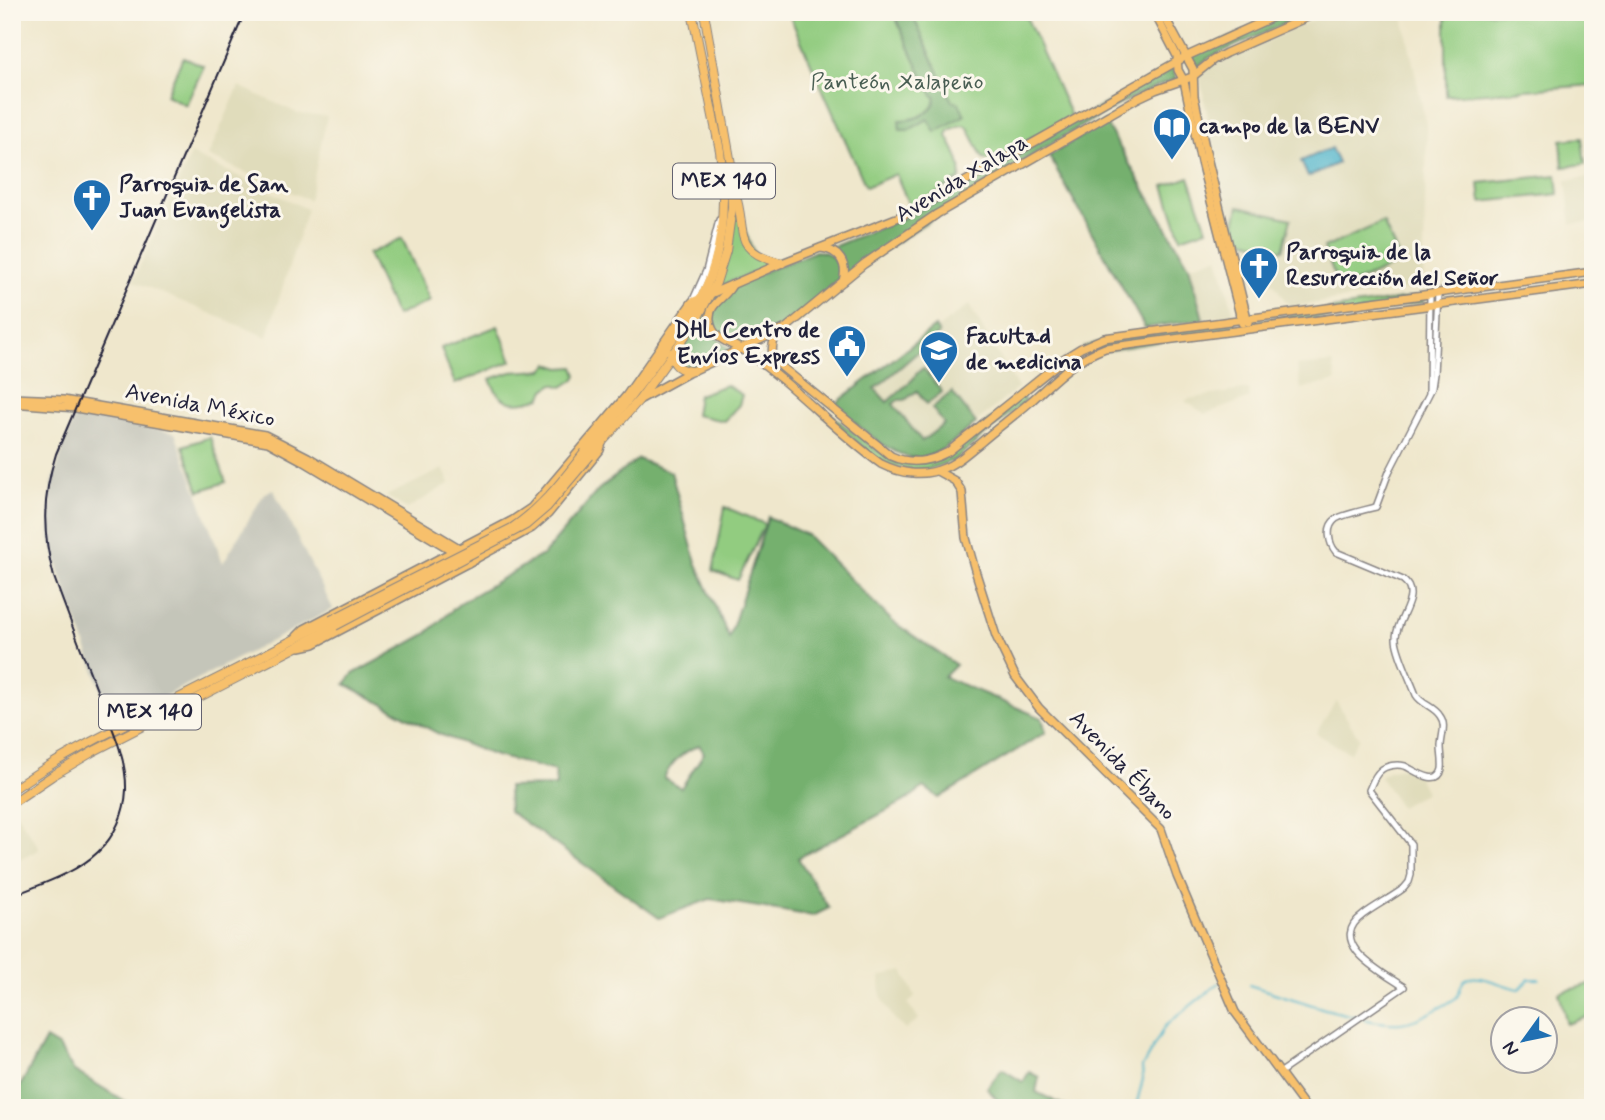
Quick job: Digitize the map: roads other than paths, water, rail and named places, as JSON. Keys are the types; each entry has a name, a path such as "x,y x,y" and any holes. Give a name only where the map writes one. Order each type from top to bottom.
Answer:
{"highway":[{"name":"MEX 140","path":"12,803 94,751 333,623 526,525 552,502 690,317 714,262 724,208 724,189 720,151 692,12"},
{"name":"MEX 140","path":"587,454 602,442 639,400 696,321 711,294 726,251 733,188 730,147 704,12"},
{"path":"733,188 746,244 756,255 782,263"},
{"path":"672,340 671,355 676,365 692,371"},
{"name":"MEX 140","path":"12,790 66,754 103,734 293,645"}],"main road":[{"path":"1154,12 1177,56 1191,64 1193,69 1199,120 1223,237"},
{"path":"1162,12 1181,59 1178,70 1184,81 1247,330"},
{"name":"Avenida Xalapa","path":"696,300 919,208 1181,59 1284,12"},
{"name":"Avenida Xalapa","path":"639,400 692,371 777,333 797,320 864,264 937,214 1138,98 1184,81 1226,53 1319,12"},
{"path":"1220,40 1226,53"},
{"path":"1132,88 1137,91 1138,98"},
{"path":"821,248 832,250 842,261 845,271 843,282"},
{"path":"777,333 771,351 783,368 882,450 902,461 925,461 948,452 1050,369 1092,342 1115,336 1593,272"},
{"path":"732,285 730,291 714,305 709,317 710,324 719,337 742,349 881,464 911,473 936,471 957,461 1064,371 1095,352 1115,346 1593,284"},
{"path":"293,645 304,629 513,520 531,508 626,396 696,300"},
{"path":"775,375 777,370 783,368"},
{"name":"Avenida México","path":"12,400 99,410 268,442 456,549 471,562"},
{"path":"293,645 314,644 471,562 540,522 600,450 602,442"},
{"name":"Avenida Ébano","path":"957,461 955,481 964,496 966,538 992,626 1010,667 1039,708 1161,829 1177,876 1235,1012 1306,1108"},
{"path":"936,471 955,481"}],"street":[{"path":"1281,1072 1404,988 1361,957 1349,938 1352,926 1360,916 1398,892 1409,882 1411,875 1411,844 1369,790 1380,771 1392,765 1404,766 1428,778 1439,774 1442,769 1441,745 1444,726 1437,712 1420,701 1416,695 1397,643 1398,631 1410,594 1409,587 1403,580 1336,552 1329,537 1336,519 1376,507 1388,472 1426,401 1429,392 1434,295"}],"water":[{"path":"1331,148 1338,163 1308,177 1301,161"}],"waterway":[{"path":"1363,1019 1384,1023 1418,1019 1456,998 1466,979 1485,979 1519,989 1529,979 1539,979"},
{"path":"1138,1108 1143,1079 1142,1067 1165,1026 1219,983"},
{"path":"1249,985 1357,1017"}],"railway":[{"path":"12,896 57,878 89,860 109,839 124,807 126,778 121,753 59,592 50,561 45,516 48,486 56,454 245,12"}],"place":[{"name":"campo de la BENV","path":"1172,161"},
{"name":"Parroquia de San Juan Evangelista","path":"92,232"},
{"name":"Parroquia de la Resurrección del Señor","path":"1259,300"},
{"name":"DHL Centro de Envíos Express","path":"847,378"},
{"name":"Facultad de medicina","path":"939,384"}],"park label":[{"name":"Panteón Xalapeño","path":"897,83"}]}
